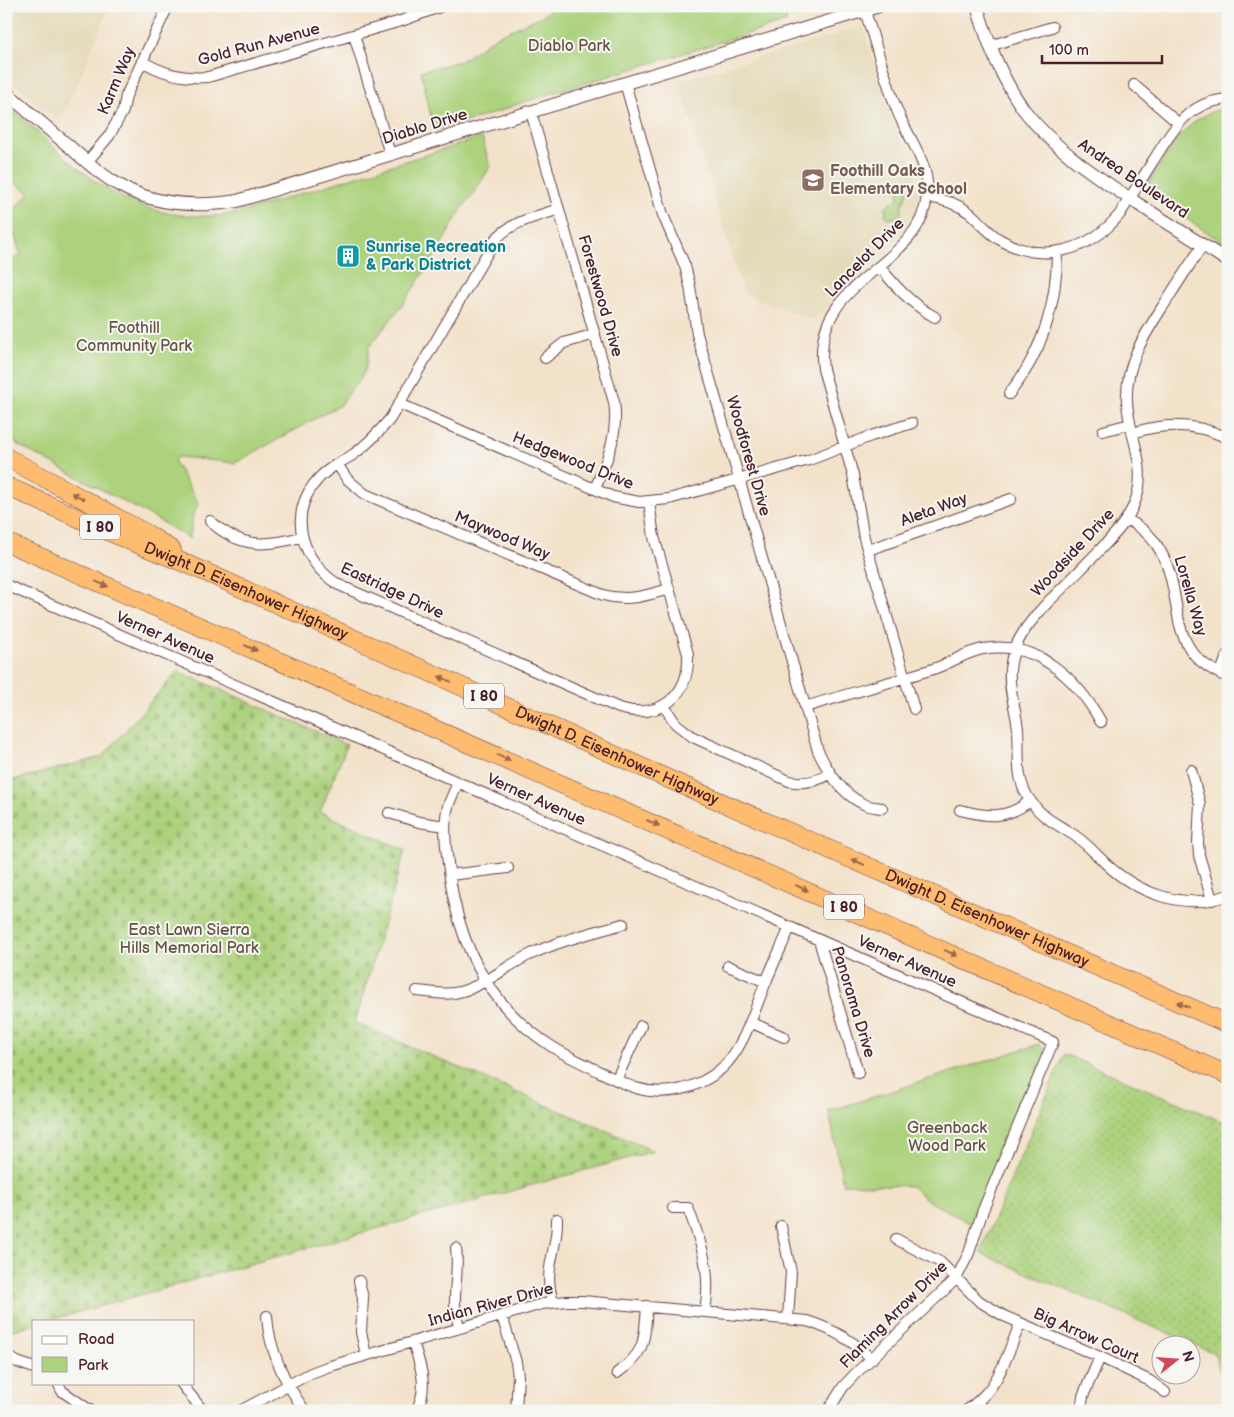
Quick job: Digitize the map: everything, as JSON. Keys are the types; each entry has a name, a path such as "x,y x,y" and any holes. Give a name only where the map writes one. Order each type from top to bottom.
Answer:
{"highway":[{"path":"6,457 149,535 194,567"},
{"name":"Dwight D. Eisenhower Highway","path":"6,486 194,567 673,781 1228,1024"},
{"name":"I 80","path":"6,542 1228,1075"},
{"path":"6,552 57,565"}],"street":[{"name":"Karm Way","path":"87,162 109,136 124,111 126,96 168,6"},
{"name":"Gold Run Avenue","path":"142,61 158,70 178,76 208,77 354,35 442,6"},
{"name":"Diablo Drive","path":"6,92 113,182 141,195 172,203 202,205 237,201 879,6"},
{"name":"Andrea Boulevard","path":"977,6 999,69 1023,109 1048,137 1075,162 1228,261"},
{"name":"Lancelot Drive","path":"864,11 895,106 925,169 927,197 923,215 918,226 906,241 836,307 829,318 821,343 823,369 853,475 859,514 868,550 914,709"},
{"path":"990,46 1052,27"},
{"path":"354,35 390,154"},
{"name":"Woodforest Drive","path":"625,83 663,215 685,266 697,334 818,751 830,774 853,797 866,805 882,808"},
{"path":"1134,85 1178,123"},
{"path":"927,197 960,206 990,232 1011,245 1036,251 1057,252 1081,245 1103,232 1120,214 1178,123 1192,111 1203,105 1228,99"},
{"name":"Forestwood Drive","path":"531,112 614,402 616,425 611,448 595,489"},
{"name":"Eastridge Drive","path":"559,210 517,223 495,240 400,404 380,432 318,479 308,494 302,511 301,537 316,566 329,579 339,585 619,708 631,712 643,712 664,706"},
{"name":"Woodside Drive","path":"1014,649 1032,620 1127,519 1137,496 1140,478 1140,460 1128,413 1126,390 1130,366 1144,334 1203,245"},
{"path":"1009,394 1027,369 1046,327 1055,290 1057,252"},
{"path":"880,266 905,295 919,308 935,318"},
{"path":"545,358 564,343 595,334"},
{"name":"Hedgewood Drive","path":"400,404 620,499 649,502 669,499 809,460 871,436 912,423"},
{"path":"1103,431 1181,425 1206,429 1228,438"},
{"name":"Maywood Way","path":"337,464 347,479 365,494 603,595 622,599 635,598 669,588"},
{"name":"Aleta Way","path":"868,550 1011,499"},
{"path":"649,502 654,537 688,654 686,678 681,689 664,706 676,724 693,738 789,781 811,782 830,774"},
{"name":"Lorella Way","path":"1127,519 1152,538 1163,555 1168,568 1183,636 1192,653 1205,666 1224,675"},
{"path":"210,521 228,535 240,541 254,544 270,544 301,537"},
{"name":"Verner Avenue","path":"6,585 1054,1042"},
{"path":"805,707 939,667 983,649 1023,649 1036,655 1062,673 1084,695 1101,722"},
{"path":"1014,649 1010,668 1010,681 1018,729 1018,765 1021,784 1030,801 1043,815 1079,838 1106,864 1134,884 1162,896 1190,902 1227,897"},
{"path":"1224,675 1228,654"},
{"path":"1192,770 1200,804 1199,855 1212,900"},
{"path":"458,782 449,804 445,826 456,910 460,928 475,964 494,994 536,1036 564,1054 616,1080 638,1089 668,1092 696,1084 722,1068 740,1043 790,927"},
{"path":"960,810 980,815 998,816 1016,811 1030,801"},
{"path":"389,813 419,822 445,826"},
{"path":"450,875 508,868"},
{"path":"417,991 446,994 458,993 527,956 552,945 623,924"},
{"name":"Panorama Drive","path":"819,940 858,1073"},
{"path":"728,966 766,982"},
{"path":"750,1022 784,1038"},
{"path":"616,1080 642,1026"},
{"name":"Flaming Arrow Drive","path":"828,1411 843,1387 956,1278 969,1253 983,1210 1054,1042"},
{"path":"673,1208 688,1208 706,1262 708,1288 705,1311"},
{"path":"553,1302 548,1284 548,1272 556,1242 557,1219"},
{"path":"780,1226 791,1272 788,1318"},
{"name":"Big Arrow Court","path":"896,1240 940,1262 979,1301 1004,1316 1100,1357 1150,1381 1165,1392"},
{"path":"456,1248 457,1272 454,1301 460,1328"},
{"path":"360,1281 364,1298 361,1332 366,1356"},
{"name":"Indian River Drive","path":"240,1411 288,1385 327,1367 553,1302 582,1301 807,1321 832,1330 855,1344 872,1359"},
{"path":"617,1373 627,1366 639,1353 643,1342 647,1306"},
{"path":"267,1316 270,1338 277,1361 288,1385 305,1411"},
{"path":"502,1316 516,1362 518,1376 516,1411"},
{"path":"966,1411 987,1392 998,1376 1020,1324"},
{"path":"413,1342 424,1385 417,1409"},
{"path":"6,1355 17,1362 32,1367"},
{"path":"1081,1411 1083,1396 1100,1357"},
{"path":"58,1384 62,1391 91,1411"},
{"path":"182,1384 202,1411"},
{"path":"977,1402 985,1411"}],"shaded area":[{"path":"6,6 110,6 66,110 58,120 6,77"},
{"name":"Foothill Oaks Elementary School","path":"863,27 891,121 914,166 920,194 914,219 899,238 813,320 744,294 679,81"}],"green space":[{"name":"Diablo Park","path":"555,6 782,6 787,22 434,131 421,71 461,61 495,37 542,16"},
{"name":"Foothill Community Park","path":"6,103 58,151 109,190 136,204 167,213 200,216 239,213 482,137 490,167 462,208 436,254 403,304 369,347 366,366 362,376 340,405 235,463 178,457 174,461 199,504 193,514 190,539 18,445 6,434 6,260 21,256 8,215 30,193 6,178"},
{"path":"1228,107 1228,246 1147,193 1146,187 1170,149 1188,127 1199,118"},
{"path":"899,186 906,186 908,191 901,214 896,218 889,218 885,215 886,206 897,199"},
{"name":"East Lawn Sierra Hills Memorial Park","path":"178,671 347,745 320,812 405,850 355,1023 654,1151 51,1320 32,1320 32,1325 6,1332 6,782 102,757"},
{"name":"Greenback Wood Park","path":"1039,1044 1048,1055 975,1226 927,1200 911,1186 843,1184 829,1111"},
{"path":"1064,1054 1228,1124 1228,1396 1214,1353 1202,1348 1202,1334 1170,1334 980,1253"}],"place":[{"name":"Foothill Oaks Elementary School","path":"813,180"},
{"name":"Sunrise Recreation & Park District","path":"348,256"}]}
